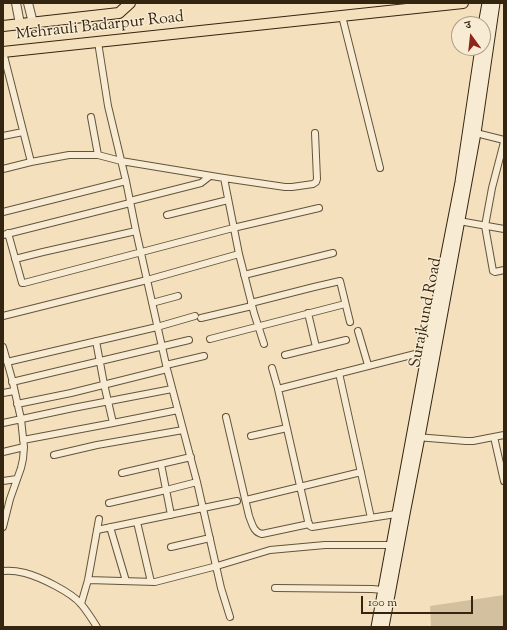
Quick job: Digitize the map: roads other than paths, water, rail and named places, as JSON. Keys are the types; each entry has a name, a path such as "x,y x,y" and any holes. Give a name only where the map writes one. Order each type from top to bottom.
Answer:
{"main road":[{"name":"Mehrauli Badarpur Road","path":"3,26 119,13 130,3"},
{"name":"Mehrauli Badarpur Road","path":"3,52 463,3"},
{"path":"484,16 486,3"},
{"name":"Surajkund Road","path":"376,627 396,514 416,436 476,133 495,3"},
{"name":"Surajkund Road","path":"384,627 405,514 427,351 460,182 479,56"}],"street":[{"path":"16,3 20,24"},
{"path":"28,3 33,22"},
{"path":"342,16 380,168"},
{"path":"98,42 108,106 126,181 166,367 191,457 216,566 230,617"},
{"path":"3,52 31,162"},
{"path":"91,117 98,155"},
{"path":"3,136 23,132"},
{"path":"3,169 31,162 78,154 98,155 210,176 292,187 313,184 316,182 315,133"},
{"path":"476,133 504,141 492,188 486,226 493,271 504,270"},
{"path":"210,176 201,183 6,234 22,283 233,228 319,208"},
{"path":"224,178 233,228 244,275 264,344"},
{"path":"3,212 126,181"},
{"path":"167,215 228,200"},
{"path":"459,221 504,229"},
{"path":"15,259 136,231"},
{"path":"244,275 333,253"},
{"path":"3,316 147,280 239,254"},
{"path":"6,366 96,341 252,304 340,281 350,322"},
{"path":"152,302 178,296"},
{"path":"210,339 345,304"},
{"path":"308,313 316,347"},
{"path":"358,331 368,365"},
{"path":"12,382 189,340"},
{"path":"285,355 346,340"},
{"path":"96,341 113,423"},
{"path":"3,347 6,366 12,382 21,419 24,447 24,459 10,499 3,527"},
{"path":"278,388 427,351"},
{"path":"17,404 71,393 204,356"},
{"path":"272,368 278,388 309,524"},
{"path":"339,373 371,518"},
{"path":"3,424 21,419 172,389"},
{"path":"3,393 14,391"},
{"path":"23,440 178,410"},
{"path":"226,417 249,516 254,529 258,533 262,534 309,524 312,527 396,514"},
{"path":"251,436 287,428"},
{"path":"54,455 97,445 183,430"},
{"path":"416,436 473,441 504,435"},
{"path":"494,437 504,481"},
{"path":"3,452 24,447"},
{"path":"122,473 191,457"},
{"path":"161,464 171,515"},
{"path":"246,500 361,472"},
{"path":"3,481 18,479"},
{"path":"109,503 197,482"},
{"path":"97,530 237,501"},
{"path":"81,604 88,580 99,518"},
{"path":"137,522 151,582"},
{"path":"110,527 126,581"},
{"path":"171,547 210,538"},
{"path":"88,580 151,582 216,566 270,550 325,545 391,545"},
{"path":"3,571 11,570 25,573 46,581 74,597 81,604 97,627"},
{"path":"275,588 383,590"}]}
